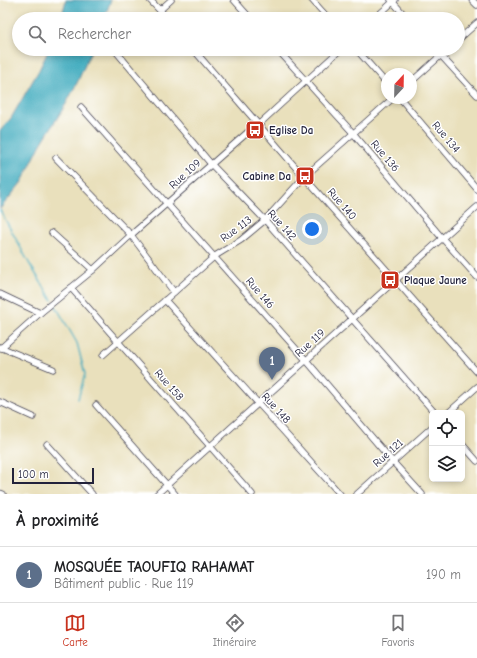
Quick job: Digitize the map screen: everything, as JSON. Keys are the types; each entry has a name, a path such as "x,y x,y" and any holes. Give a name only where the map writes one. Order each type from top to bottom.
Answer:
{"street":[{"path":"150,0 160,10 171,0"},
{"path":"234,0 245,12"},
{"path":"312,0 323,12"},
{"path":"472,0 477,5"},
{"path":"381,12 393,1 402,12"},
{"path":"465,34 477,23"},
{"name":"Rue 142","path":"120,56 211,164 265,220 432,410"},
{"name":"Rue 140","path":"199,56 258,125 477,372"},
{"name":"Rue 136","path":"283,56 477,277"},
{"name":"Rue 109","path":"1,347 40,312 93,270 211,164 256,125 258,125 334,56"},
{"path":"362,56 381,77"},
{"path":"417,77 440,56"},
{"path":"442,56 477,96"},
{"name":"Rue 113","path":"103,355 215,256 241,240 265,220 304,177 386,104"},
{"name":"Rue 134","path":"405,104 477,189"},
{"name":"Rue 146","path":"81,107 215,256 422,494"},
{"path":"56,158 131,235 174,292"},
{"name":"Rue 119","path":"157,494 477,207"},
{"path":"52,233 93,270"},
{"name":"Rue 158","path":"71,288 209,447 252,494"},
{"path":"0,294 40,312"},
{"name":"Rue 148","path":"165,300 340,494"},
{"path":"1,347 53,369"},
{"path":"451,410 477,387"},
{"path":"0,402 33,417"},
{"path":"96,405 175,494"},
{"name":"Rue 121","path":"357,494 429,430"},
{"path":"47,444 92,494"},
{"path":"464,446 477,461"}],"water":[{"path":"66,0 111,0 107,12 63,12"},
{"path":"46,56 89,56 66,104 41,144 22,182 0,209 0,131 11,118"}],"waterway":[{"path":"0,210 29,263 52,300"},
{"path":"54,303 77,343 85,374 78,399"}],"place":[{"name":"Eglise Da","path":"255,130"},
{"name":"Cabine Da","path":"305,176"},
{"name":"Plaque Jaune","path":"390,280"},
{"name":"MOSQUÉE TAOUFIQ RAHAMAT","path":"272,380"}]}
